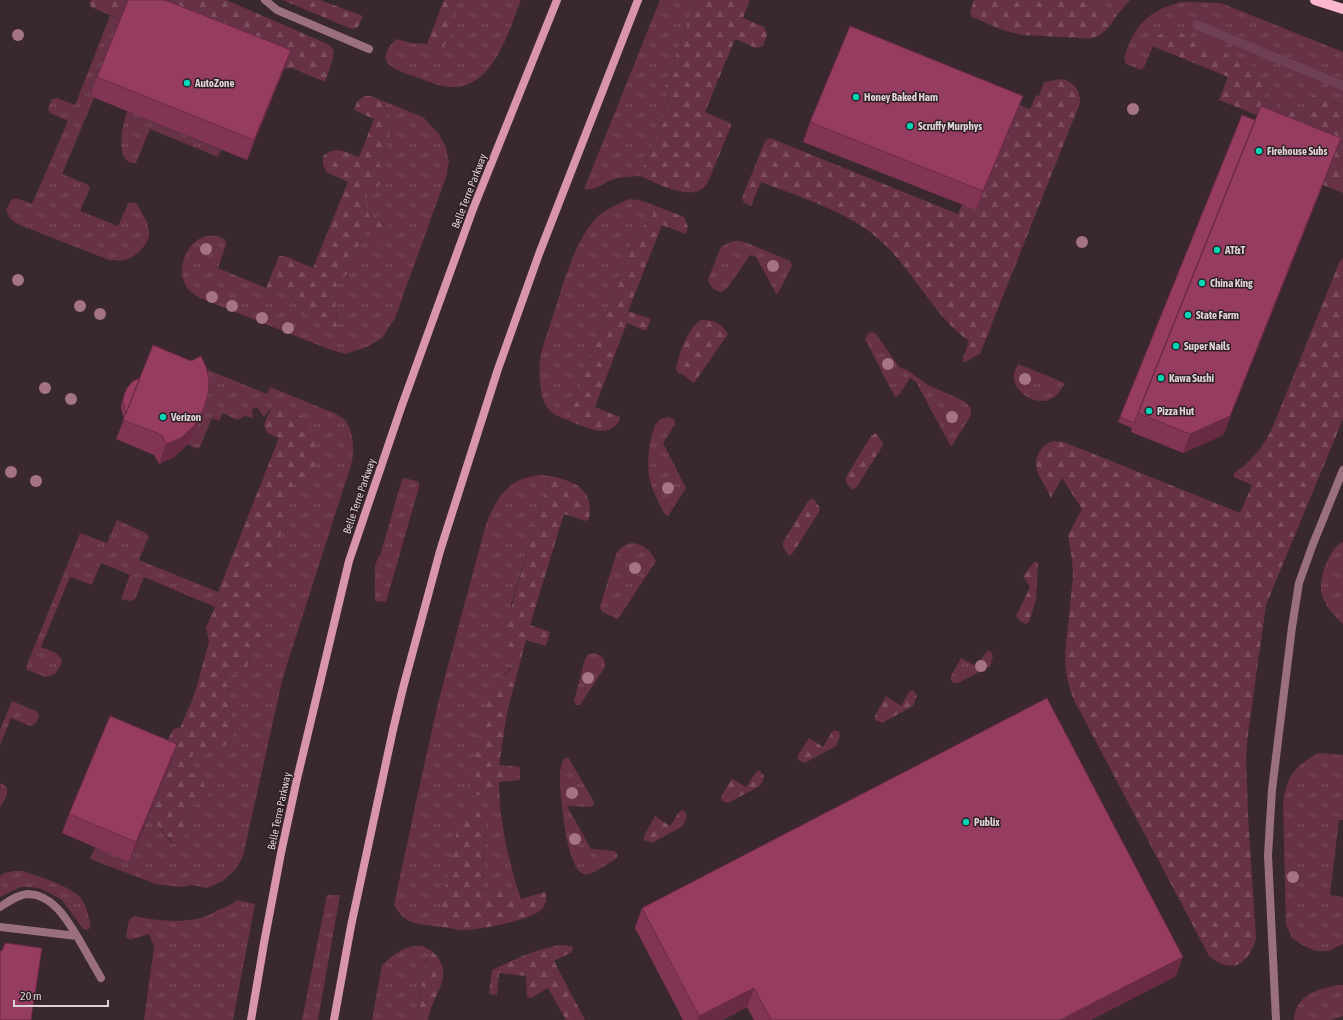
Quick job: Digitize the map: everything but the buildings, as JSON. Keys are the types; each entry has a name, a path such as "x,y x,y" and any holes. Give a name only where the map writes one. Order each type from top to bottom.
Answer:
{"main road":[{"name":"Belle Terre Parkway","path":"251,1020 281,852 349,561 400,408 473,209 557,0"},
{"path":"334,1020 352,919 393,730 440,551 498,369 536,261 638,0"},
{"path":"1314,0 1343,9"}],"lane":[{"path":"265,0 278,10 369,49"},
{"path":"1276,1020 1268,855 1272,790 1292,627 1299,583 1343,470"},
{"path":"0,907 13,898 28,894 43,898 54,905 65,917 101,978"},
{"path":"0,926 77,936"}],"green space":[{"path":"91,0 226,0 330,45 334,51 333,58 325,82 292,68 284,69 121,20 91,7 89,3"},
{"path":"282,0 320,0 363,16 358,27 352,29"},
{"path":"444,0 458,0 451,33 440,53 427,44"},
{"path":"458,0 521,0 505,42 488,69 478,79 466,85 451,87 444,86 433,84 401,72 389,64 385,58 388,48 396,39 411,43 427,44 440,52"},
{"path":"660,0 695,0 665,87 668,103 640,176 614,179 596,188 584,189"},
{"path":"695,0 750,0 743,18 764,27 767,35 763,46 756,48 735,39 705,112 730,123 731,126 708,182 702,189 695,192 688,192 662,186 640,176 668,103 665,87"},
{"path":"974,0 1081,0 1117,15 1111,25 1103,33 1093,38 1087,39 1022,35 1005,31 972,17 970,12"},
{"path":"1081,0 1130,0 1117,15"},
{"path":"1183,2 1221,3 1343,52 1343,106 1313,95 1304,116 1263,100 1268,84 1158,35 1144,67 1141,70 1126,64 1124,59 1132,37 1144,21 1161,9"},
{"path":"110,16 121,20 90,96 94,98 62,174 87,184 90,188 80,211 118,226 129,202 136,203 144,216 149,231 149,236 142,249 125,260 109,260 17,224 10,218 6,210 11,200 16,198 32,204 68,121 50,113 48,109 52,99 57,98 75,105"},
{"path":"1173,29 1253,66 1268,84 1263,100 1304,116 1313,95 1343,106 1343,193 1323,185 1259,116 1219,100 1228,77 1152,46 1158,35"},
{"path":"1062,79 1070,82 1076,87 1079,94 1080,103 980,354 965,362 962,361 969,341 956,331 945,319 905,267 871,232 841,214 761,182 751,206 744,203 742,198 765,141 770,138 958,214 1008,100 1030,109 1036,95 1039,96 1044,82"},
{"path":"364,96 371,96 383,101 392,125 386,148 378,158 382,181 377,188 367,191 367,209 371,220 379,215 389,222 387,232 379,243 368,233 359,244 357,258 346,275 338,280 335,292 337,328 331,332 299,311 292,296 266,288 279,256 285,256 313,268 348,182 326,172 323,164 323,156 333,151 341,150 359,157 374,119 354,110 357,102"},
{"path":"383,101 423,117 439,134 445,145 449,161 446,177 395,318 382,338 369,346 346,354 331,350 200,298 190,291 182,276 182,267 188,251 193,244 200,239 208,236 218,236 225,240 226,245 218,268 266,288 292,296 299,311 337,328 335,292 338,280 357,258 359,244 368,233 371,221 367,209 367,190 377,188 381,169 378,158 386,148 392,125"},
{"path":"127,111 221,150 218,157 150,129 136,163 129,162 124,157 121,142 123,124"},
{"path":"629,199 639,200 651,204 653,215 634,237 573,402 570,421 557,416 547,407 544,402 539,374 542,349 575,251 589,228 600,214"},
{"path":"651,204 684,217 688,227 686,234 662,225 628,311 651,319 646,331 627,323 595,407 620,417 620,420 611,429 606,431 593,430 570,421 573,402 634,237 653,215"},
{"path":"732,241 745,242 790,261 792,266 777,295 756,257 750,255 728,287 722,292 711,287 708,279 721,247"},
{"path":"1343,258 1343,419 1266,605 1246,755 1248,816 1256,939 1253,948 1244,961 1232,966 1225,965 1217,962 1209,956 1070,690 1065,660 1073,576 1068,535 1082,509 1062,478 1051,498 1038,473 1036,461 1042,448 1050,442 1064,442 1240,513 1252,485 1234,477 1234,473 1255,455 1271,431 1339,263"},
{"path":"701,320 717,323 723,327 728,334 694,383 677,372 676,368 688,335"},
{"path":"872,332 876,334 899,367 907,370 928,385 964,401 969,406 971,410 970,417 951,447 916,382 910,378 899,395 895,397 865,339 869,333"},
{"path":"179,358 267,394 270,387 334,413 347,422 353,444 352,462 283,677 243,856 236,869 223,881 207,888 192,885 180,887 156,884 90,859 95,847 129,862 149,816 173,844 186,834 192,805 185,771 195,751 219,751 233,738 228,688 225,677 246,670 251,655 260,637 245,615 243,569 276,556 275,541 287,528 285,504 295,482 310,481 273,405 264,417 257,407 252,410 253,418 245,416 237,420 223,413 219,421 212,418 200,447 197,449 188,444"},
{"path":"1018,364 1065,383 1053,398 1047,401 1033,399 1021,392 1014,380 1014,373"},
{"path":"272,405 309,419 314,437 316,464 310,481 295,482 286,504 287,528 275,541 276,556 271,567 251,565 244,569 259,581 263,606 245,615 261,636 251,655 246,670 225,677 228,688 233,738 219,751 195,751 185,771 201,776 210,800 192,805 186,834 174,844 149,816 170,764 159,759 173,729 180,728 195,693 209,641 206,628 215,607 218,592 279,438 267,433 264,425"},
{"path":"668,417 674,419 675,424 663,443 686,488 668,516 664,513 650,481 648,458 651,440 656,425 662,418"},
{"path":"876,433 883,443 882,447 856,488 852,490 846,482 846,477 871,436"},
{"path":"541,475 551,476 511,605 516,665 504,674 467,795 472,796 485,794 500,808 506,846 516,884 511,894 482,889 486,822 442,901 442,927 414,923 403,917 394,905 438,703 486,524 500,497 512,484 520,480"},
{"path":"551,476 568,481 581,488 589,500 589,519 586,521 564,514 530,625 550,632 546,646 526,640 507,713 499,765 520,767 520,780 499,782 500,808 485,794 472,796 466,795 491,686 516,665 499,650 533,532"},
{"path":"405,478 419,482 419,487 386,602 375,601 375,566 378,557 380,556 402,479"},
{"path":"813,498 820,508 819,512 793,553 789,556 783,547 783,542 808,501"},
{"path":"117,520 146,533 149,536 139,560 218,592 215,607 144,577 135,599 130,601 121,599 130,575 101,563 92,585 70,577 41,647 56,653 62,660 61,665 55,674 46,677 27,670 26,667 80,533 107,543"},
{"path":"1343,542 1343,624 1326,605 1322,596 1321,585 1326,563 1338,545"},
{"path":"631,543 646,548 656,561 618,619 602,612 600,608 617,552 622,547"},
{"path":"1035,561 1038,563 1036,600 1029,622 1025,624 1016,616 1030,587 1023,576"},
{"path":"988,650 993,656 990,666 958,683 954,683 951,680 951,676 961,658 976,666"},
{"path":"595,653 603,658 605,667 580,705 576,705 574,701 585,659 589,654"},
{"path":"913,690 917,696 913,706 882,723 875,720 875,716 886,696 901,706 909,692"},
{"path":"12,701 36,711 39,716 36,723 30,726 11,718 0,745 0,730"},
{"path":"835,730 839,732 840,736 836,746 805,763 798,760 798,755 809,738 823,747 832,732"},
{"path":"1319,753 1343,755 1343,820 1339,820 1330,895 1343,897 1343,944 1329,951 1316,951 1304,946 1292,938 1286,925 1284,795 1289,780 1297,768"},
{"path":"565,758 570,760 594,802 594,805 590,807 567,806 591,849 614,851 618,855 617,858 592,873 584,874 578,870 569,848 560,784 561,767"},
{"path":"759,770 764,776 760,786 728,803 721,800 722,795 732,779 746,787"},
{"path":"0,783 7,788 7,795 0,808"},
{"path":"682,810 687,816 683,826 652,843 644,840 644,836 655,816 670,826"},
{"path":"478,811 486,822 482,889 511,894 516,884 521,899 545,892 546,903 542,909 536,913 516,921 503,924 461,930 442,927 442,901 458,826 463,816"},
{"path":"23,871 61,885 80,897 86,907 91,926 88,930 83,929 62,900 42,889 20,887 0,897 0,876 4,873"},
{"path":"327,895 340,895 318,1020 302,1020"},
{"path":"237,900 255,904 233,1020 144,1020 154,947 149,934 130,940 126,937 129,920 134,916 168,921 193,920 231,905"},
{"path":"565,945 573,947 572,952 554,961 585,1020 566,1020 548,988 531,998 527,997 526,976 499,973 497,995 489,994 492,970 536,951"},
{"path":"414,946 423,946 432,951 425,965 416,1020 372,1020 382,965 403,949"},
{"path":"432,951 443,968 443,976 430,1010 428,1020 416,1020 425,965"},
{"path":"1343,985 1343,1016 1331,1020 1294,1020 1299,1004 1309,994 1323,988"}],"waterway":[{"path":"1197,25 1343,86"}],"place":[{"name":"AutoZone","path":"187,83"},
{"name":"Honey Baked Ham","path":"856,97"},
{"name":"Scruffy Murphys","path":"910,126"},
{"name":"Firehouse Subs","path":"1259,151"},
{"name":"AT&T","path":"1217,250"},
{"name":"China King","path":"1202,283"},
{"name":"State Farm","path":"1188,315"},
{"name":"Super Nails","path":"1176,346"},
{"name":"Kawa Sushi","path":"1161,378"},
{"name":"Pizza Hut","path":"1149,411"},
{"name":"Verizon","path":"163,417"},
{"name":"Publix","path":"966,822"}]}
